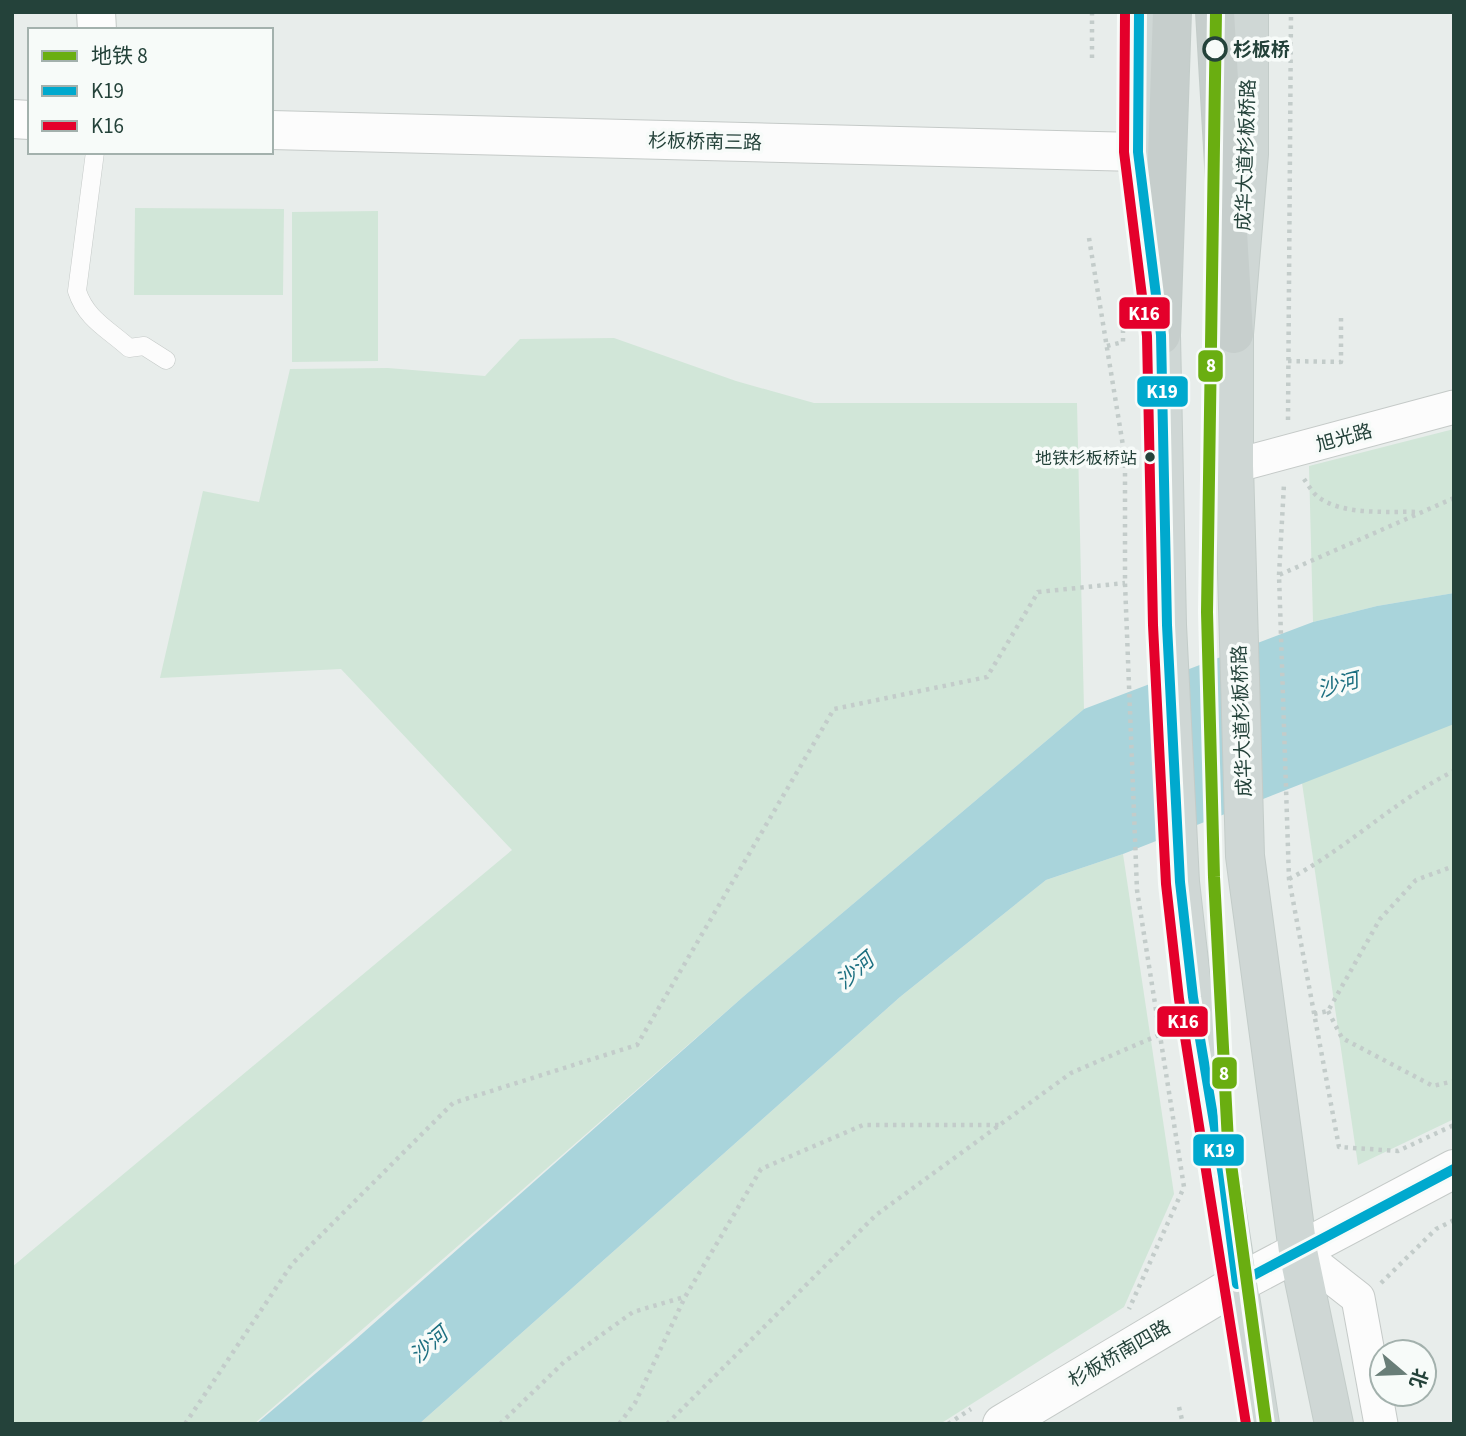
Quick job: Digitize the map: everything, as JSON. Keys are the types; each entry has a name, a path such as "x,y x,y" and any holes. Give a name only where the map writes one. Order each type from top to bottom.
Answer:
{"highway":[{"path":"1161,335 1172,12"},
{"path":"1215,12 1234,334"}],"main road":[{"path":"1139,12 1138,152 1161,335 1167,625 1180,882 1193,997 1260,1424"},
{"name":"成华大道杉板桥路","path":"1249,12 1249,154 1234,334 1234,466 1245,856 1298,1251 1334,1424"}],"street":[{"name":"杉板桥南三路","path":"273,130 1138,152"},
{"name":"旭光路","path":"1234,466 1454,407"},
{"name":"杉板桥南四路","path":"992,1413 1454,1169"},
{"path":"1298,1251 1358,1298 1381,1424"}],"lane":[{"path":"94,154 77,291 83,307 94,321 129,348 144,346 166,360"}],"path":[{"path":"1092,12 1092,58"},
{"path":"1291,12 1287,452 1279,575 1289,878 1339,1147 1398,1152 1454,1125"},
{"path":"1089,238 1125,458 1125,583 1137,890 1184,1187 1130,1308 1119,1315"},
{"path":"1288,361 1341,362 1341,314"},
{"path":"1107,346 1123,342 1123,318"},
{"path":"1287,452 1318,497 1341,506 1366,511 1422,512"},
{"path":"1279,575 1454,498"},
{"path":"185,1424 292,1264 453,1103 637,1045 834,709 987,677 1038,592 1125,583"},
{"path":"1289,878 1314,866 1421,787 1454,771"},
{"path":"1314,1014 1328,1011 1380,919 1416,880 1454,866"},
{"path":"1328,1011 1342,1038 1433,1086 1454,1082"},
{"path":"667,1424 876,1215 1071,1073 1159,1035"},
{"path":"619,1424 635,1403 685,1297 761,1169 863,1125 1000,1125"},
{"path":"1381,1284 1436,1229 1454,1220"},
{"path":"500,1424 564,1362 633,1312 685,1297"},
{"path":"1179,1407 1183,1424"},
{"path":"948,1424 992,1413"}],"green space":[{"path":"135,208 284,209 283,295 134,295"},
{"path":"378,211 378,361 292,362 292,212"},
{"path":"614,338 736,381 814,403 1077,403 1084,709 744,996 254,1424 12,1424 12,1267 512,850 341,669 160,678 203,491 259,502 290,369 388,368 485,376 520,339"},
{"path":"1454,429 1454,593 1377,606 1313,622 1309,466"},
{"path":"1454,723 1454,1119 1358,1165 1302,783"},
{"path":"1123,854 1174,1194 1124,1307 940,1424 419,1424 900,997 1046,880"}],"water":[{"name":"沙河","path":"1454,593 1454,724 1123,854 1046,880 900,997 419,1424 256,1424 355,1340 744,996 1084,709 1313,622 1377,606"}],"metro line":[{"name":"8","path":"1216,12 1207,612 1214,877 1228,1142 1266,1424"}],"transit line":[{"name":"K16","path":"1125,12 1124,152 1147,336 1153,625 1166,884 1179,999 1246,1424"},
{"name":"K19","path":"1139,12 1138,152 1161,335 1167,625 1180,882 1193,997 1223,1176 1237,1284 1454,1169"}],"place":[{"name":"杉板桥","path":"1215,49"},
{"name":"地铁杉板桥站","path":"1150,457"}]}
